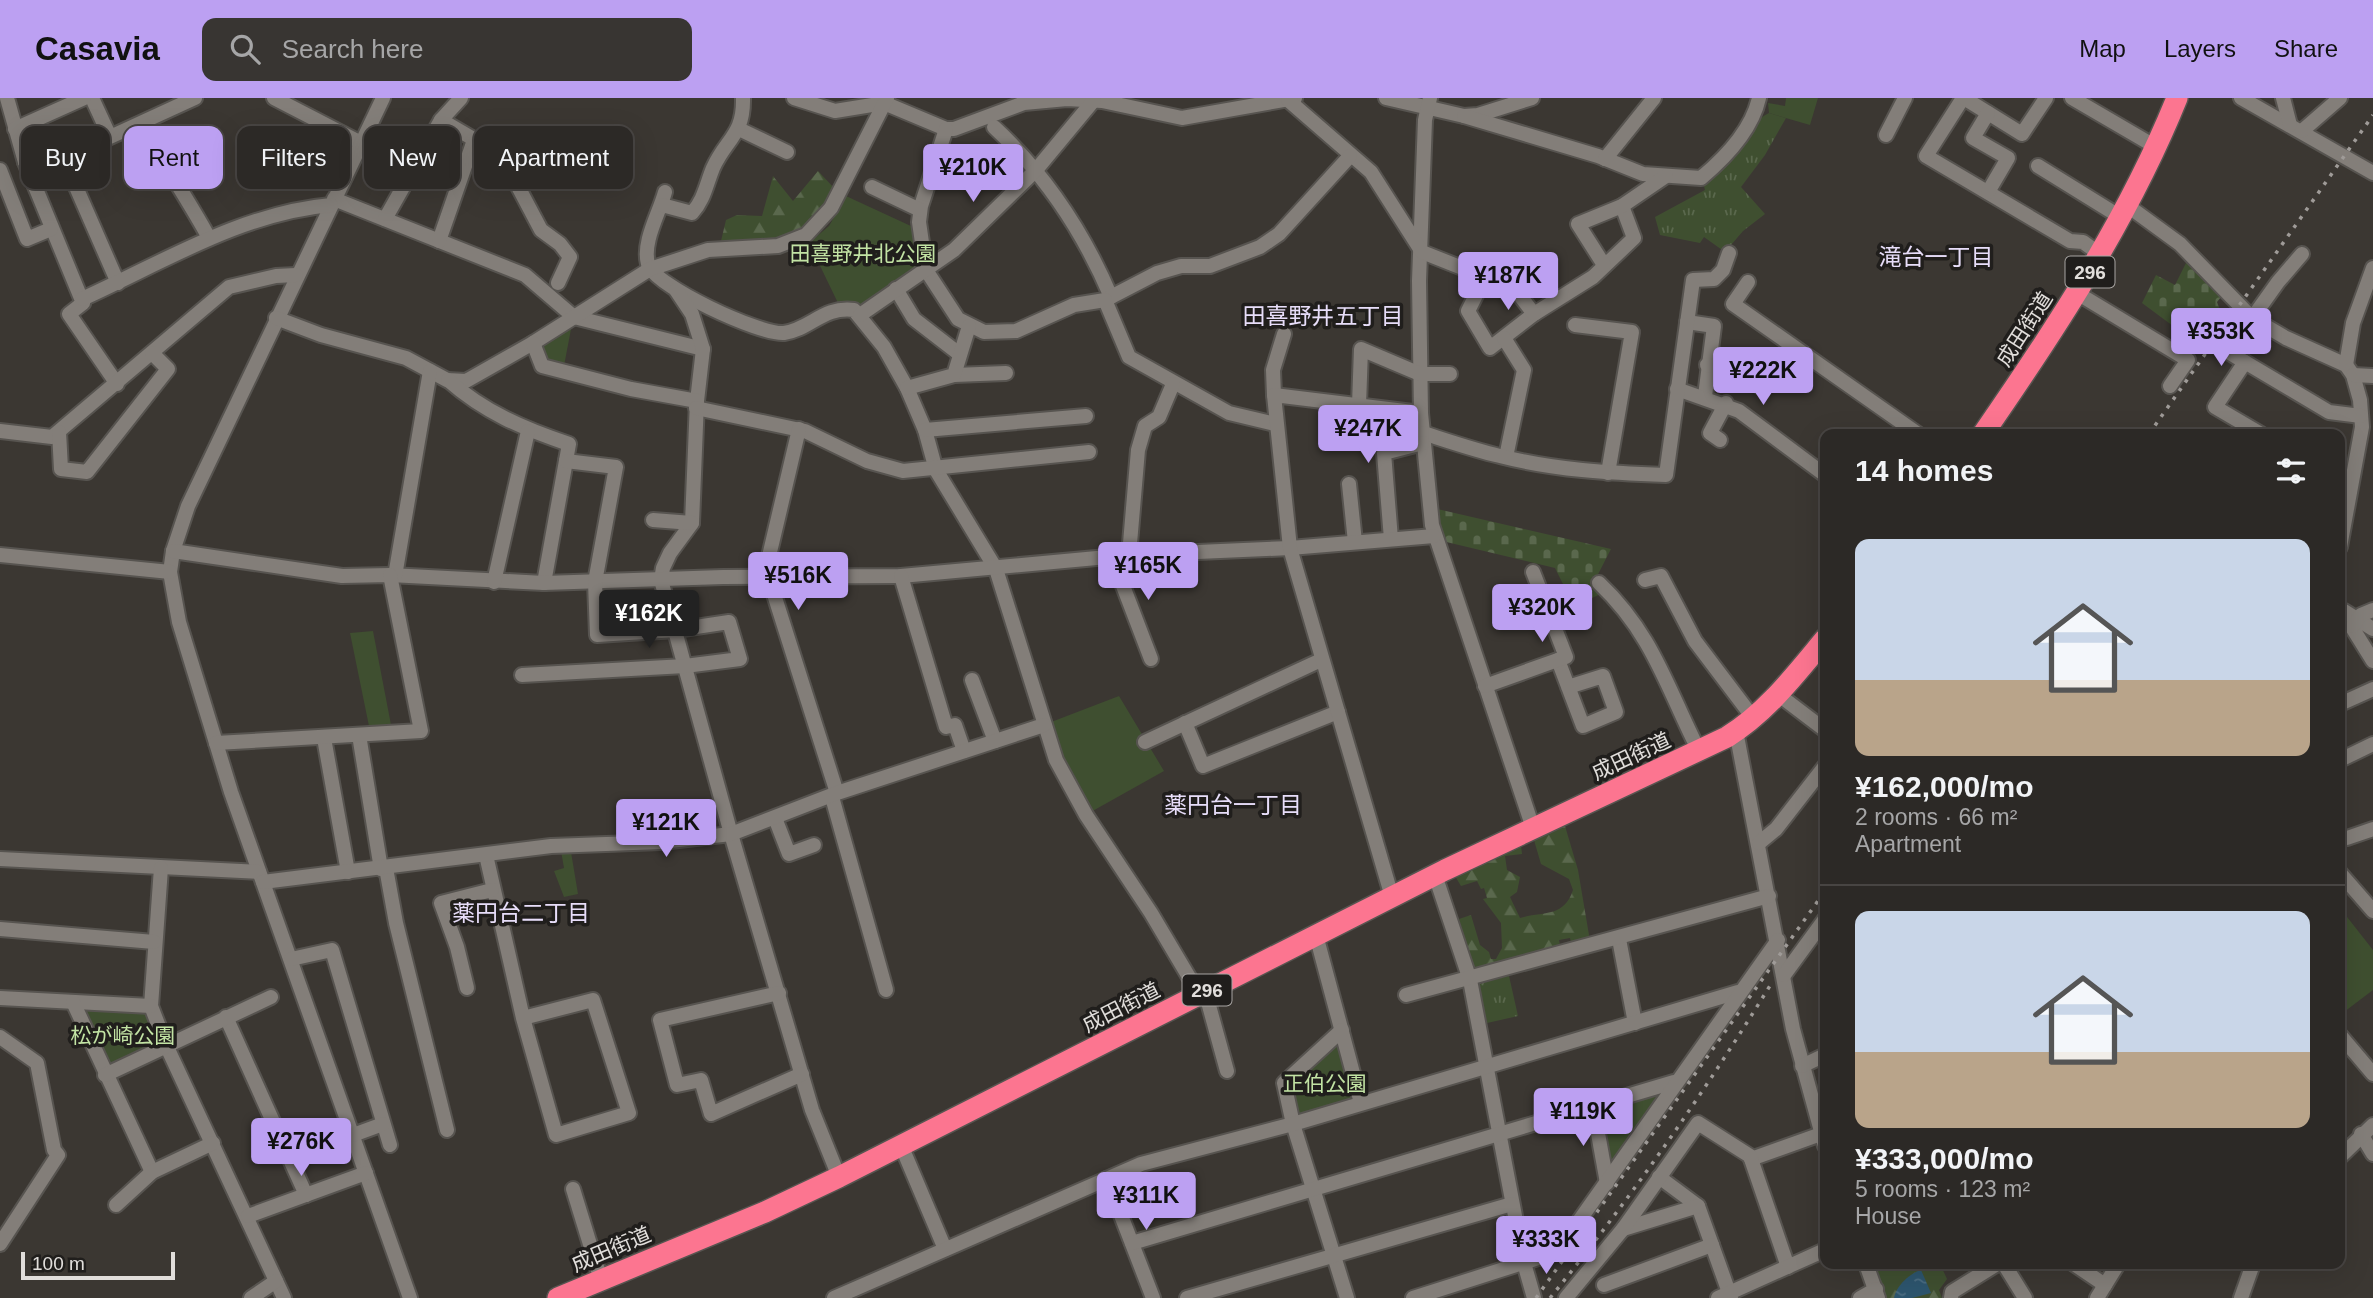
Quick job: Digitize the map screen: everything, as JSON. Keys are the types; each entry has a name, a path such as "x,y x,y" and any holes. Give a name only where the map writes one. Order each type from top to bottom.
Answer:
{"highway":[{"name":"成田街道","path":"1986,429 2101,255 2156,148 2177,98"},
{"name":"成田街道","path":"558,1298 591,1288 839,1177 1392,897 1736,732 1779,695 1820,645"}],"street":[{"path":"7,98 21,149"},
{"path":"92,98 110,137 195,98"},
{"path":"274,98 361,143"},
{"path":"383,98 296,275 188,506 173,551 170,572 178,622 216,743 410,1298"},
{"path":"385,219 441,120 461,98"},
{"path":"743,98 739,129 716,163 701,203 692,213 663,198 648,242 650,269 674,288 740,324 771,332 790,331 833,310 854,310 884,347 907,388 925,430 936,470 996,569 1056,760 1086,815 1202,993 1227,1070"},
{"path":"794,98 835,111 886,100 946,129 954,129 1023,100 1100,100 1182,118 1292,99 1350,156 1371,172 1422,252 1511,284 1534,314"},
{"path":"1386,98 1429,103 1605,159 1643,174 1701,178 1721,161 1755,114 1759,98"},
{"path":"1464,116 1478,115 1532,98"},
{"path":"1605,159 1654,98"},
{"path":"1886,135 1905,98"},
{"path":"2046,98 2022,134 1964,98 1926,156 2070,241 2083,242 2101,255"},
{"path":"2072,98 2156,148"},
{"path":"2241,98 2373,173"},
{"path":"2283,98 2296,128"},
{"path":"2296,128 2340,98"},
{"path":"15,129 74,100"},
{"path":"447,380 456,382 475,377 650,269 708,250 778,246 806,235 831,208 886,100"},
{"path":"860,315 954,250 1036,170 1100,100"},
{"path":"1429,103 1424,120 1419,281 1420,374 1423,438 1434,536 1533,828"},
{"path":"1987,192 2008,159 1973,138 1988,113"},
{"path":"439,241 474,140 441,120"},
{"path":"143,123 160,159 180,185 209,238"},
{"path":"994,127 1036,170 1084,237 1129,356 1173,384 1229,414 1275,424"},
{"path":"739,129 787,152"},
{"path":"946,129 920,210 926,270 958,319 984,332 1016,331 1074,305 1108,298 1157,273 1181,266 1210,266 1260,247 1279,234 1350,156"},
{"path":"2038,166 2180,244 2252,318 2349,370 2373,376"},
{"path":"0,170 27,239 51,229"},
{"path":"1604,265 1578,224 1622,206 1666,176"},
{"path":"872,187 920,210"},
{"path":"35,189 82,299 82,306 69,314 117,384"},
{"path":"77,189 118,283"},
{"path":"519,189 541,230 560,244 570,257 558,284"},
{"path":"82,299 209,238 293,210 332,202 385,219 525,275 574,317 703,349"},
{"path":"1485,276 1468,311 1490,348 1534,314 1593,276 1634,238 1622,206"},
{"path":"1391,540 1384,453 1423,438 1506,457 1608,473 1665,475 1693,280 1714,279 1723,270 1729,253"},
{"path":"2302,254 2228,352 2329,412 2361,416"},
{"path":"2345,524 2354,482 2361,416 2349,370 2353,323 2373,268"},
{"path":"0,431 36,438 52,437 229,287 276,276 296,275"},
{"path":"1748,282 1733,304 1912,429"},
{"path":"674,288 691,314 703,349 696,404 692,523 670,553 661,580 731,834 812,1110 839,1177"},
{"path":"895,289 914,319 958,353"},
{"path":"2077,293 2188,360 2170,386"},
{"path":"276,318 321,335 406,358 447,380 474,403 528,431 569,444 544,583"},
{"path":"1687,322 1714,326 1706,365 1704,396"},
{"path":"1575,325 1632,332 1608,473"},
{"path":"954,375 958,353 969,326"},
{"path":"1284,334 1273,370 1275,424 1290,548 1392,897"},
{"path":"1504,338 1524,370 1506,457"},
{"path":"533,343 542,366 799,429 881,466 903,471 936,470 1089,452"},
{"path":"1359,405 1361,349 1420,374 1450,374"},
{"path":"59,432 61,469 87,472 168,369 152,353"},
{"path":"2245,362 2216,407 2253,429"},
{"path":"1706,365 1729,367 1760,387"},
{"path":"216,743 421,731 392,575 429,371"},
{"path":"907,388 954,375 1006,373"},
{"path":"1129,555 1138,450 1145,426 1159,417 1173,384"},
{"path":"1676,389 1726,403 1820,471"},
{"path":"1274,395 1421,413"},
{"path":"1720,440 1710,433 1726,403"},
{"path":"925,430 1086,416"},
{"path":"799,429 766,569 834,795 886,990"},
{"path":"494,582 528,431"},
{"path":"522,675 685,666 740,659 729,622 676,630 597,635 595,582 616,467 566,461"},
{"path":"1349,484 1355,542"},
{"path":"653,520 692,523"},
{"path":"173,551 342,576 392,575 544,583 901,576 1129,555 1290,548 1434,536"},
{"path":"0,555 170,572"},
{"path":"1112,557 1151,659"},
{"path":"1485,686 1566,657 1533,572"},
{"path":"901,576 946,727 955,725 964,751"},
{"path":"1645,580 1661,576 1695,641 1754,719"},
{"path":"1599,583 1616,598 1651,646 1699,751"},
{"path":"2354,624 2373,610"},
{"path":"2345,614 2354,624 2373,661"},
{"path":"2354,624 2373,629"},
{"path":"1145,742 1321,660"},
{"path":"1558,660 1568,687"},
{"path":"972,680 995,741"},
{"path":"2345,702 2373,689"},
{"path":"1779,695 1820,726"},
{"path":"1185,723 1203,766 1338,712"},
{"path":"0,859 261,877 384,869 551,846 661,842 731,834 834,795 1044,725"},
{"path":"1736,732 1802,1066 1820,1124"},
{"path":"359,735 396,923 447,1130"},
{"path":"324,738 348,872"},
{"path":"2345,758 2373,744"},
{"path":"1759,843 1776,829 1820,772"},
{"path":"775,818 789,854 814,845"},
{"path":"2347,838 2373,829"},
{"path":"486,855 523,1018 556,1135 629,1114 593,1000 523,1018"},
{"path":"161,868 151,1006 166,1045 284,1298"},
{"path":"1435,876 1470,980 1530,1294"},
{"path":"2345,879 2373,911"},
{"path":"467,988 441,903 492,890"},
{"path":"1406,995 1470,980 1769,896"},
{"path":"1784,975 1820,926"},
{"path":"0,929 154,942"},
{"path":"1316,935 1361,1103"},
{"path":"1619,939 1635,1023"},
{"path":"1413,1298 1557,1252 1674,1082 1778,940"},
{"path":"290,959 332,950 390,1145"},
{"path":"834,1298 1141,1164 1293,1124 1738,992"},
{"path":"779,993 660,1020 677,1085 701,1080 711,1114 802,1074"},
{"path":"105,1075 271,997"},
{"path":"0,998 151,1006"},
{"path":"72,1002 152,1172"},
{"path":"226,1017 306,1195"},
{"path":"1342,1030 1284,1083 1293,1124 1348,1298"},
{"path":"0,1037 37,1063 54,1150 58,1155 0,1244"},
{"path":"2345,1041 2373,1074"},
{"path":"1802,1066 1820,1057"},
{"path":"1132,1243 1674,1082"},
{"path":"1593,1107 1607,1183"},
{"path":"1566,1298 1623,1229 1698,1123 1702,1122 1751,1159 1788,1267"},
{"path":"353,1135 383,1124"},
{"path":"2345,1152 2373,1125"},
{"path":"1751,1159 1820,1131"},
{"path":"2361,1135 2373,1154"},
{"path":"116,1205 152,1172 213,1143"},
{"path":"901,1145 945,1250"},
{"path":"248,1216 366,1173"},
{"path":"1659,1177 1698,1206 1726,1296 1820,1252"},
{"path":"1107,1179 1153,1298"},
{"path":"573,1189 591,1288"},
{"path":"1187,1298 1512,1204"},
{"path":"1623,1229 1698,1206"},
{"path":"1593,1264 1606,1292 1712,1245"},
{"path":"1860,1298 1877,1294 1868,1269"},
{"path":"1951,1298 1952,1292 1989,1269"},
{"path":"2007,1269 2025,1298"},
{"path":"2079,1269 2101,1292 2116,1269"},
{"path":"2241,1298 2251,1269"},
{"path":"251,1298 276,1281"}],"green space":[{"path":"1786,98 1818,98 1810,125 1769,113 1768,103 1785,106"},
{"path":"1769,113 1786,118 1765,155 1741,187 1765,214 1743,231 1725,252 1704,237 1700,243 1660,235 1655,217 1705,190 1703,182 1726,166 1752,127"},
{"path":"818,171 834,188 823,207 800,229 775,238 721,241 726,220 737,215 762,216 773,176 793,201"},
{"name":"田喜野井北公園","path":"846,196 913,227 918,270 858,309 838,303 809,243 829,226"},
{"path":"2187,261 2221,297 2217,302 2220,310 2196,343 2142,303 2156,275 2175,285"},
{"path":"571,329 564,366 543,360 543,345"},
{"path":"1433,508 1611,549 1594,582 1603,593 1574,606 1555,568 1438,540"},
{"path":"373,631 392,730 370,731 350,633"},
{"path":"1119,696 1164,771 1089,813 1046,724"},
{"path":"1565,826 1578,870 1590,941 1572,946 1570,938 1559,940 1561,950 1476,975 1459,919 1471,915 1480,945 1489,952 1491,959 1496,959 1502,948 1501,923 1483,899 1487,898 1484,888 1481,889 1477,881 1461,886 1455,876 1521,846 1522,854 1505,856 1507,870 1520,877 1517,892 1510,897 1520,918 1552,912 1564,905 1573,890 1569,879 1541,864 1534,840"},
{"path":"561,851 571,852 578,894 564,897 554,871 564,868"},
{"path":"2345,914 2373,950 2373,990 2345,1011"},
{"path":"1509,976 1518,1016 1487,1023 1479,984"},
{"name":"松が崎公園","path":"80,1007 148,1010 162,1044 107,1066"},
{"name":"正伯公園","path":"1339,1040 1353,1095 1351,1100 1299,1116 1295,1114 1289,1084"},
{"path":"1660,1092 1608,1168 1597,1112"},
{"path":"1876,1269 1942,1269 1947,1279 1939,1290 1942,1298 1885,1298"}],"water":[{"path":"1921,1270 1931,1293 1912,1298 1894,1298 1904,1281"}],"railway":[{"path":"2153,429 2373,115"},
{"path":"1536,1298 1820,898"},
{"path":"1550,1298 1666,1144 1771,984"}],"district":[{"name":"滝台一丁目","path":"1936,257"},
{"name":"田喜野井五丁目","path":"1323,316"},
{"name":"薬円台一丁目","path":"1233,805"},
{"name":"薬円台二丁目","path":"521,913"}]}
